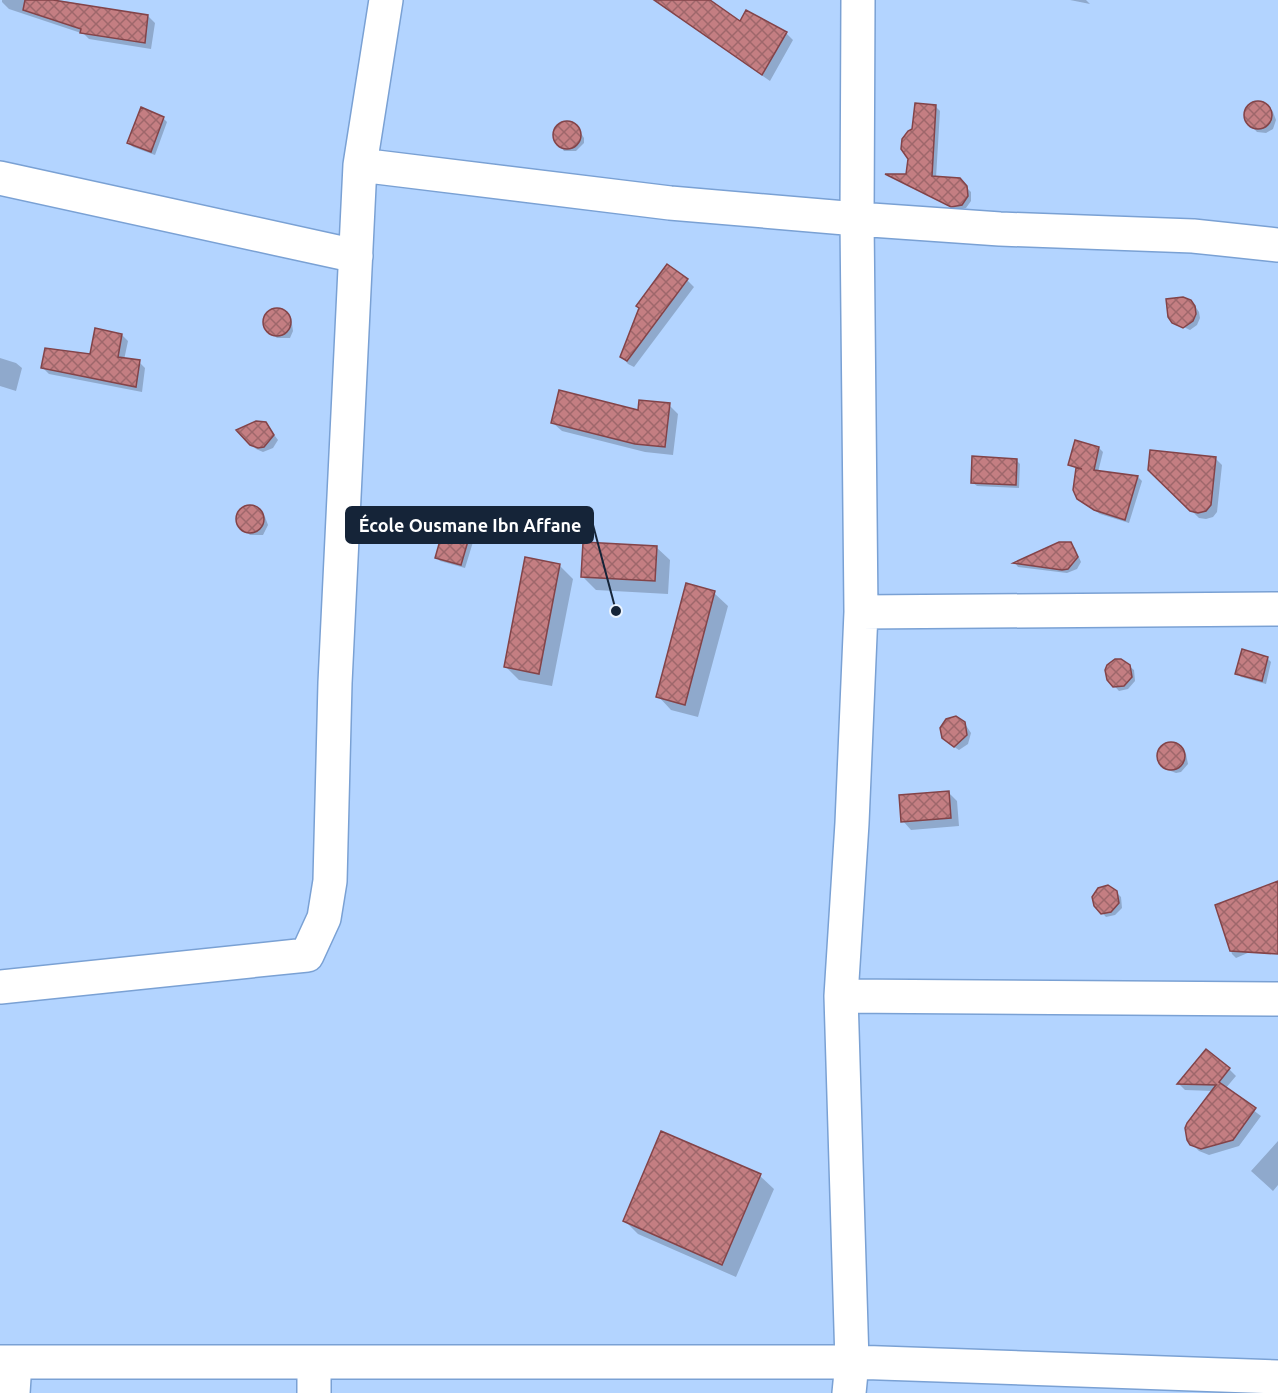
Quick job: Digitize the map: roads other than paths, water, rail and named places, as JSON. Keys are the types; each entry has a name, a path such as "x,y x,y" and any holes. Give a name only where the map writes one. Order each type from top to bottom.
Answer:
{"street":[{"path":"0,987 307,955 324,918 330,881 335,683 360,165 386,0"},
{"path":"850,1377 841,996 852,823 861,612 857,219 858,0"},
{"path":"360,165 670,203 1000,229 1193,236 1278,245"},
{"path":"0,178 356,256"},
{"path":"861,612 1278,609"},
{"path":"841,996 1278,999"},
{"path":"9,1372 314,1378 1278,1377"}],"place":[{"name":"École Ousmane Ibn Affane","path":"616,611"}]}
